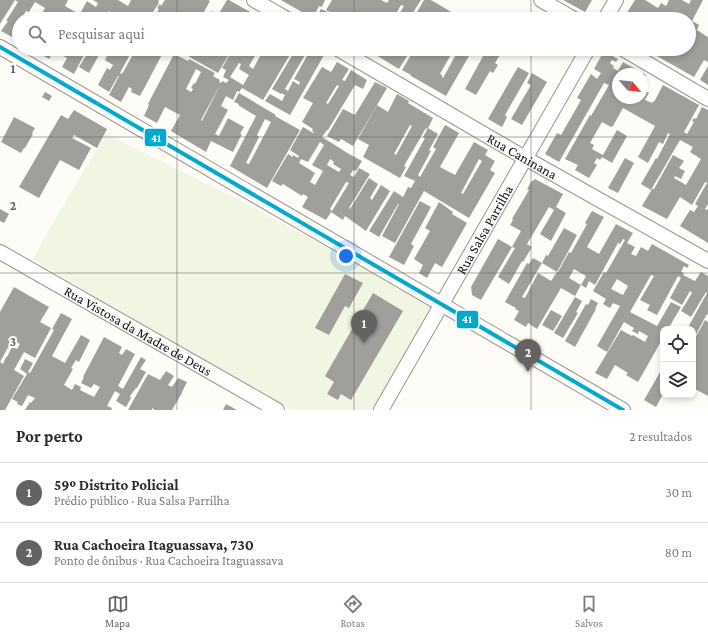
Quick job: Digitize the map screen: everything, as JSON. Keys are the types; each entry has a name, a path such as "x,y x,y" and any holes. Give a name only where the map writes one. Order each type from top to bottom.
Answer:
{"street":[{"path":"254,0 275,12"},
{"path":"541,0 562,12"},
{"path":"609,12 616,0"},
{"path":"0,47 12,54"},
{"path":"15,56 622,410"},
{"name":"Rua Caninana","path":"350,56 525,158 708,261"},
{"name":"Rua Salsa Parrilha","path":"381,410 584,56"},
{"path":"635,56 708,99"},
{"name":"Rua Vistosa da Madre de Deus","path":"0,252 277,410"}],"green space":[{"path":"106,134 243,202 435,307 374,410 292,410 102,301 33,259"}],"building":[{"path":"0,0 15,0 0,24"},
{"path":"15,0 68,0 65,6 75,12 43,12 45,8 35,2 29,12 12,12 12,37 1,31 8,21 6,21 18,2"},
{"path":"93,0 118,0 128,6 131,0 159,0 159,3 153,12 81,12 87,1 96,7 98,3"},
{"path":"165,0 210,1 204,12 157,12 159,9 157,8 160,4 161,6"},
{"path":"227,0 229,0 250,12 220,12"},
{"path":"281,0 325,0 322,7 319,6 316,12 302,12"},
{"path":"332,0 381,0 387,3 389,0 421,0 413,12 400,12 404,6 401,5 397,12 330,12 326,10"},
{"path":"424,0 431,0 451,12 417,12"},
{"path":"563,0 592,0 585,12"},
{"path":"635,0 645,0 658,8 661,3 666,6 669,0 682,0 689,4 691,0 703,0 696,13 696,12 627,12"},
{"path":"321,9 328,12 319,12"},
{"path":"696,23 699,25 697,30 708,37 708,62 704,60 694,77 657,56 696,56"},
{"path":"44,56 51,56 49,59"},
{"path":"63,56 83,56 74,74 62,67 67,58"},
{"path":"86,56 98,56 89,73 79,67"},
{"path":"107,56 129,56 120,73 122,74 132,56 161,56 140,96 131,92 132,89 129,87 121,102 109,95 119,76 109,92 98,85 107,68 110,70 113,65 105,60"},
{"path":"173,56 178,56 188,61 189,59 215,73 213,76 220,80 219,82 221,83 222,81 226,83 229,80 223,77 226,70 222,68 229,56 255,56 249,66 253,69 260,56 289,56 263,100 242,88 239,92 237,91 233,100 226,96 221,106 228,110 215,134 219,136 228,118 244,127 233,152 211,141 206,152 171,131 180,115 165,107 157,123 144,116 149,105 148,104","holes":["239,63 241,64 239,69 249,75 243,85 230,77","196,69 201,72 195,84 194,83 191,88 193,89 191,92 186,89","221,83 202,121 201,120"]},
{"path":"188,56 228,56 218,73"},
{"path":"292,56 304,56 285,89 288,91 293,81 299,85 300,82 294,79 307,56 323,56 290,115 265,101 270,94 282,101 285,95 272,89"},
{"path":"378,56 407,56 399,69"},
{"path":"410,56 450,56 440,74 443,78 455,56 469,56 446,96 402,70"},
{"path":"483,56 499,56 495,63 498,65 493,73 490,71 476,95 465,89"},
{"path":"601,56 613,56 618,59 616,62 612,60 610,63 614,66 612,68 612,104 648,104 648,101 652,103 663,85 699,105 684,132 687,134 694,122 692,121 694,118 696,119 702,107 708,110 708,204 705,209 707,210 708,208 708,243 680,226 690,210 694,212 698,206 695,204 707,183 705,182 692,205 680,197 667,219 642,206 652,189 654,189 673,155 684,161 679,168 685,171 681,179 675,176 674,178 686,185 701,159 690,152 693,147 680,140 651,190 641,184 656,158 657,159 670,134 668,133 663,144 659,142 648,163 638,157 655,126 623,108 613,126 611,127 602,122 590,143 594,145 592,149 603,155 617,130 627,136 612,163 602,157 600,160 597,158 594,163 597,165 589,178 575,170 578,165 565,159 609,85 604,83 559,162 545,154 557,133 561,135 581,100 577,98 591,74 597,79 601,73 594,69"},
{"path":"337,62 349,69 342,80 345,81 351,70 367,80 363,89 355,85 328,130 322,137 362,161 356,171 353,170 350,175 354,177 359,168 370,174 349,208 350,209 369,178 378,184 370,198 372,200 381,185 390,191 366,231 345,216 343,220 331,212 326,220 302,207 308,197 303,194 302,196 283,184 281,186 272,181 288,154 298,158 299,156 290,150 303,127 313,133 314,132 312,131 313,129 302,122 313,103 303,98 322,67 331,72","holes":["337,85 339,86 328,104 326,103","320,142 324,145 312,165 323,171 315,185 310,182 315,173 299,163 301,159 308,162","330,159 334,162 333,164 341,169 339,172 327,165","346,182 349,183 332,211 330,209"]},
{"path":"623,62 634,68 620,68"},
{"path":"708,66 708,85 700,80"},
{"path":"518,67 529,73 505,115 507,117 502,127 488,119"},
{"path":"532,73 547,82 522,125 511,119 531,85 527,83"},
{"path":"375,82 387,88 353,146 341,139 339,142 327,136 343,109 355,115"},
{"path":"45,92 52,96 49,101 42,97"},
{"path":"239,93 300,130 267,188 230,166 256,116 234,102","holes":["265,119 271,122 249,164 246,163 259,137 257,135"]},
{"path":"397,94 409,101 408,103 433,118 404,166 406,167 400,178 363,157 369,145 358,139 377,105 388,112","holes":["410,125 412,126 396,155 394,154"]},
{"path":"74,110 107,129 97,148 74,135 72,138 91,148 79,170 60,160 39,198 19,187 61,115 68,119"},
{"path":"14,117 35,128 21,153 1,142"},
{"path":"445,125 459,133 440,167 455,175 474,142 488,150 485,155 495,161 490,170 495,173 469,218 424,191 395,243 382,236 399,204 379,237 369,231 394,191 403,197 408,187 411,188 415,181 404,176 425,138 423,137 428,128 438,134 418,175 420,177 436,149 433,147","holes":["479,159 482,161 463,194 461,193"]},
{"path":"625,158 634,163 618,193 608,188"},
{"path":"535,179 563,194 556,207 566,213 551,241 540,234 554,210 549,207 527,244 532,247 509,284 498,277 515,248 512,247 521,231 510,225 529,190 527,189 531,182"},
{"path":"420,201 431,207 411,244 414,246 404,265 389,257"},
{"path":"439,202 453,212 452,214 467,223 442,267 435,263 427,278 419,273 423,265 414,259 430,231 425,228"},
{"path":"0,209 9,214 4,223 0,221"},
{"path":"592,211 604,217 587,247 599,254 616,224 633,233 627,243 635,247 631,254 636,256 641,247 648,251 652,244 689,265 687,268 684,266 681,272 684,273 683,275 695,281 701,272 708,276 708,315 707,314 696,334 696,326 689,326 707,293 706,292 691,317 681,311 692,293 690,291 682,305 670,298 681,278 678,276 657,315 647,310 650,305 640,300 654,276 651,275 630,312 657,326 671,302 681,307 670,326 660,326 660,343 638,382 626,375 628,373 615,365 607,379 595,373 621,330 645,342 648,336 639,331 638,334 632,331 634,328 624,322 607,352 597,346 620,306 613,303 610,308 603,304 606,299 593,291 604,272 606,273 625,240 623,239 620,244 618,243 595,285 589,281 586,288 581,285 575,296 561,288 537,329 528,323 526,327 514,320 519,311 505,302 527,263 529,264 533,258 542,263 522,297 525,298 538,273 551,281 558,272 569,252 571,253 587,224 585,223","holes":["574,269 586,276 581,285 569,278","617,279 628,286 623,295 611,289"]},
{"path":"564,228 577,235 557,272 542,263 546,255 548,256"},
{"path":"498,239 512,247 481,300 472,295 471,287"},
{"path":"345,274 363,283 349,308 345,306 329,335 315,328"},
{"path":"14,287 49,307 40,322 51,328 35,358 24,352 14,370 24,376 5,410 0,410 0,312","holes":["12,340 20,344 17,349 12,347 3,364 0,362"]},
{"path":"373,293 403,311 351,400 341,394 338,400 327,394 334,382 325,376"},
{"path":"575,297 582,301 576,312 578,313 563,338 554,333"},
{"path":"591,299 598,303 596,309 575,347 565,341 586,304 588,305"},
{"path":"551,310 562,316 553,331 542,325"},
{"path":"61,313 72,319 52,356 65,363 81,335 90,340 79,362 76,360 71,368 73,369 64,385 72,390 75,384 81,387 80,390 94,397 100,387 94,384 91,388 81,383 104,337 122,347 119,353 122,355 126,349 135,354 118,386 123,389 141,357 146,360 140,369 146,372 137,388 130,396 131,398 126,407 116,401 120,394 115,391 107,406 112,408 111,410 25,410 30,402 31,403 35,398 28,395 22,406 17,404 18,402 12,399 27,374 20,369 25,359 33,363 28,372 30,373 54,330 52,329"},
{"path":"705,320 708,322 708,396 696,390 696,336"},
{"path":"166,371 174,376 168,385 172,387 178,378 187,382 172,410 155,410 152,408 152,410 128,410 148,374 160,380"},
{"path":"660,372 661,398 656,407 644,400"},
{"path":"226,404 237,410 223,410"}],"transit line":[{"name":"41","path":"0,47 12,54"},
{"name":"41","path":"15,56 623,410"}],"place":[{"name":"59º Distrito Policial","path":"364,343"},
{"name":"Rua Cachoeira Itaguassava, 730","path":"528,372"}]}
